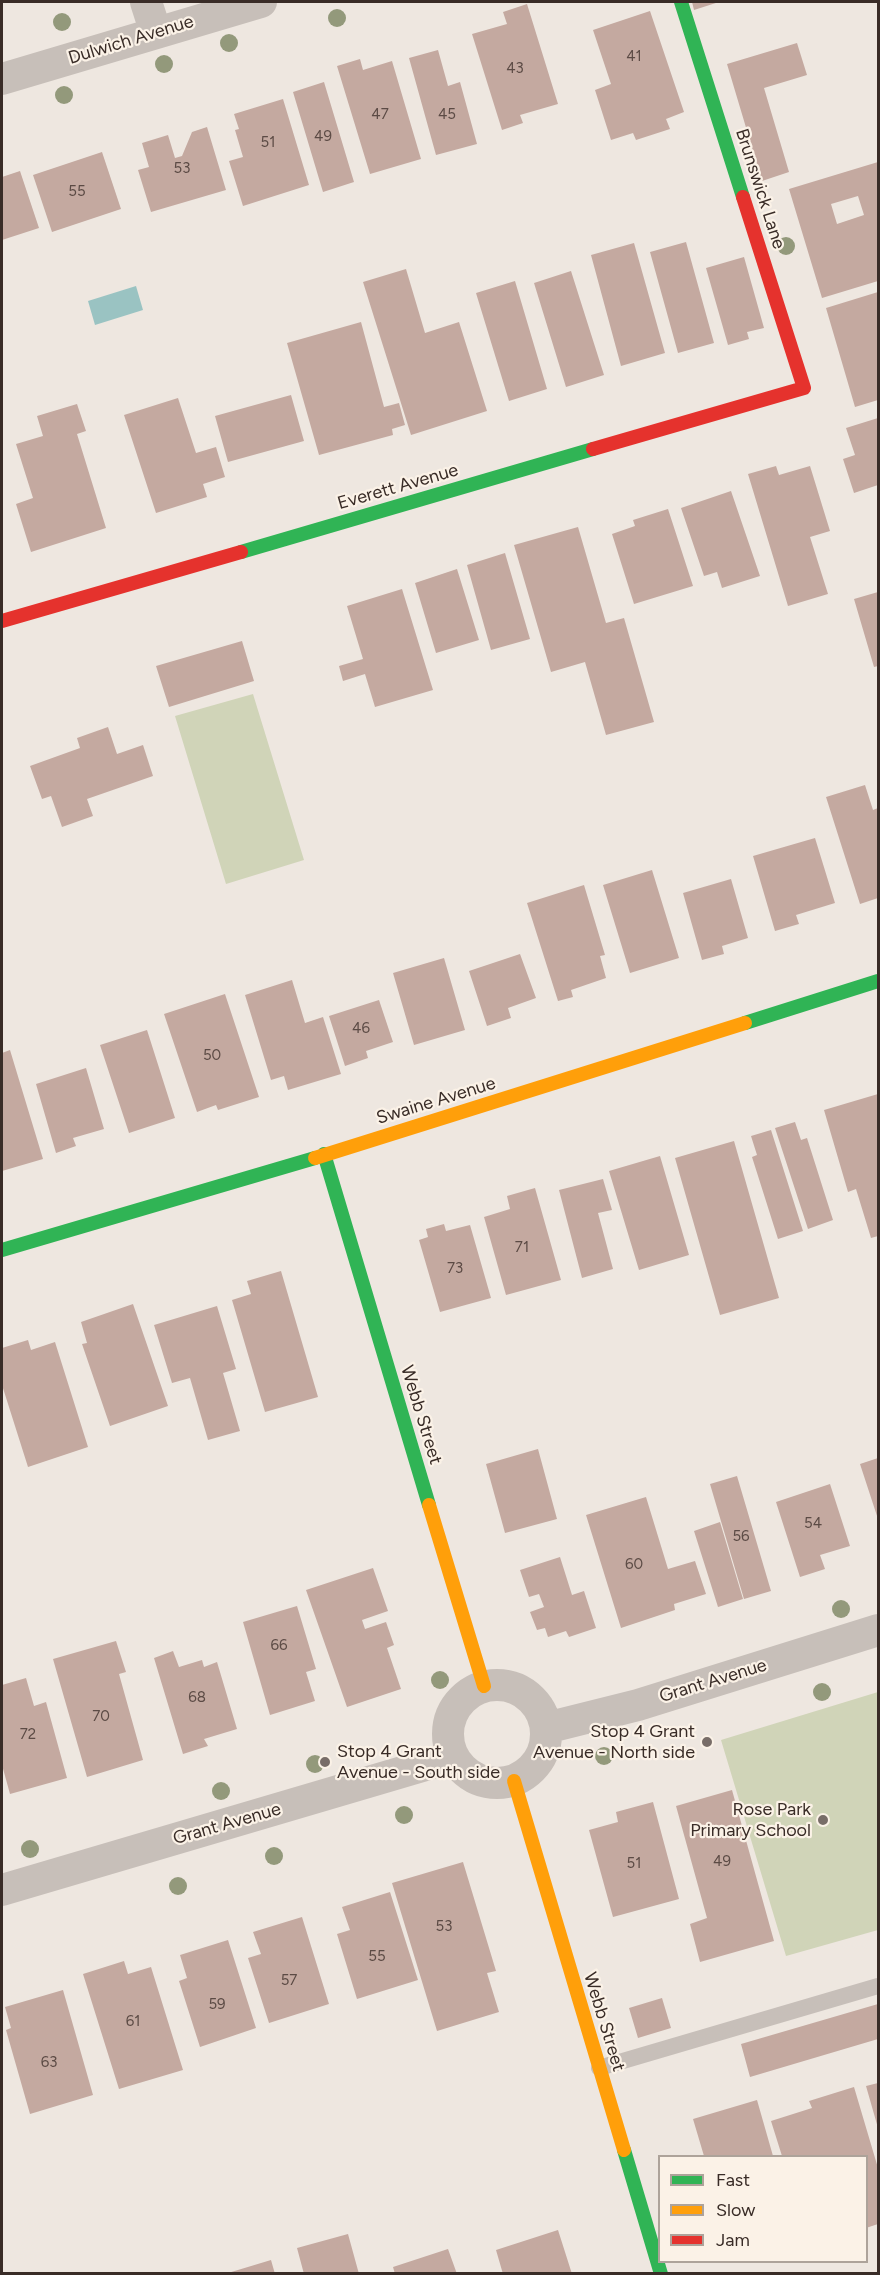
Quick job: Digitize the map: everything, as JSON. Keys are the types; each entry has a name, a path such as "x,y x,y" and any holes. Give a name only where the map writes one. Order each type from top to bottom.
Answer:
{"street":[{"path":"146,2 156,33"},
{"name":"Dulwich Avenue","path":"2,79 261,2"},
{"name":"Brunswick Lane","path":"681,2 804,388"},
{"name":"Everett Avenue","path":"2,621 804,388"},
{"name":"Swaine Avenue","path":"2,1250 324,1154 879,981"},
{"name":"Webb Street","path":"324,1154 484,1686"},
{"name":"Grant Avenue","path":"546,1728 638,1705 879,1630"},
{"path":"501,1685 517,1689 532,1699 541,1713 546,1728 545,1745 538,1761 526,1773 514,1780 497,1783 480,1780 465,1772 453,1757 448,1741 449,1723 455,1707 467,1695 484,1686 501,1685"},
{"name":"Grant Avenue","path":"2,1890 453,1757"},
{"name":"Webb Street","path":"514,1780 661,2274"}],"lane":[{"path":"599,2068 879,1986"}],"green space":[{"path":"253,694 304,860 226,884 175,716"},
{"name":"Rose Park Primary School","path":"878,1692 878,1930 786,1956 721,1740"}],"water":[{"path":"136,286 143,310 95,325 88,301"}],"building":[{"path":"692,2 719,2 694,10"},
{"path":"527,4 558,104 520,115 523,123 502,130 472,34 507,24 503,12"},
{"path":"650,11 684,112 666,119 670,129 636,140 633,133 611,140 595,90 611,84 593,30"},
{"path":"797,43 807,75 764,88 789,172 762,181 727,64"},
{"path":"438,50 448,86 460,82 477,144 436,155 409,58"},
{"path":"360,59 363,70 392,61 421,159 370,174 337,66"},
{"path":"324,82 354,182 323,192 293,92"},
{"path":"283,99 309,185 243,206 229,161 243,157 235,130 239,129 234,114"},
{"path":"207,127 226,190 151,212 138,170 149,167 142,143 168,135 175,158 182,156 192,132"},
{"path":"102,152 121,209 52,232 33,175"},
{"path":"878,162 878,281 822,298 789,189","holes":["858,196 864,215 837,224 831,204"]},
{"path":"20,171 39,228 2,240 2,177"},
{"path":"686,242 714,343 678,353 650,252"},
{"path":"634,243 665,353 621,366 591,255"},
{"path":"744,257 764,328 747,332 749,339 728,345 706,268"},
{"path":"406,269 425,333 459,322 487,411 411,435 363,282"},
{"path":"571,271 604,375 566,387 534,283"},
{"path":"515,281 547,389 509,401 476,293"},
{"path":"878,292 878,400 855,407 826,308"},
{"path":"361,322 384,407 399,403 405,425 392,429 393,435 319,455 287,343"},
{"path":"291,395 304,441 228,462 215,416"},
{"path":"178,398 196,453 216,447 225,477 203,484 207,497 156,513 124,415"},
{"path":"77,404 86,431 77,434 106,528 31,552 16,504 33,498 16,444 43,436 37,416"},
{"path":"878,418 878,485 854,493 843,459 855,455 846,428"},
{"path":"776,466 779,475 810,466 830,531 810,537 828,594 788,606 748,474"},
{"path":"731,491 760,576 722,588 717,572 704,576 681,508"},
{"path":"668,509 693,586 634,604 612,534 635,526 633,520"},
{"path":"578,527 606,623 624,618 654,722 606,735 585,662 551,672 514,545"},
{"path":"505,553 530,639 491,650 467,565"},
{"path":"457,569 479,640 436,653 415,583"},
{"path":"402,589 433,690 375,707 365,674 343,681 339,666 363,659 347,606"},
{"path":"878,592 878,666 874,667 854,599"},
{"path":"242,641 254,681 169,707 156,666"},
{"path":"108,727 117,754 143,745 153,776 87,799 93,816 62,827 51,796 42,799 30,766 80,748 77,738"},
{"path":"865,785 873,810 878,808 878,898 860,904 826,797"},
{"path":"815,838 835,903 796,915 799,924 775,931 753,856"},
{"path":"652,870 679,958 630,973 603,885"},
{"path":"731,879 748,938 722,946 724,954 702,960 683,893"},
{"path":"584,885 605,955 600,956 606,978 571,990 573,997 558,1001 527,903"},
{"path":"520,954 536,998 508,1008 511,1018 487,1026 469,971"},
{"path":"444,958 465,1030 414,1045 393,973"},
{"path":"292,980 305,1023 323,1017 341,1074 288,1090 284,1076 271,1080 245,995"},
{"path":"225,994 259,1097 218,1110 216,1105 197,1112 164,1014"},
{"path":"379,1000 393,1042 366,1051 368,1058 345,1066 329,1016"},
{"path":"147,1030 175,1118 129,1133 100,1045"},
{"path":"10,1050 43,1159 2,1171 2,1053"},
{"path":"86,1068 104,1129 73,1138 76,1146 56,1153 36,1084"},
{"path":"878,1094 878,1236 871,1238 856,1189 848,1192 824,1110"},
{"path":"795,1122 801,1140 807,1138 833,1220 808,1229 775,1128"},
{"path":"771,1130 803,1231 778,1239 752,1157 757,1155 751,1136"},
{"path":"734,1141 779,1298 720,1315 675,1158"},
{"path":"660,1156 689,1255 639,1270 609,1171"},
{"path":"603,1179 612,1210 598,1213 613,1269 582,1278 559,1190"},
{"path":"535,1188 561,1280 506,1295 484,1217 510,1209 507,1196"},
{"path":"444,1224 446,1231 470,1225 491,1298 440,1312 419,1240 428,1237 426,1229"},
{"path":"281,1271 318,1397 265,1412 232,1300 251,1294 247,1281"},
{"path":"133,1304 168,1406 110,1426 82,1344 87,1343 81,1322"},
{"path":"217,1306 236,1369 223,1373 240,1431 208,1440 190,1378 172,1383 154,1325"},
{"path":"28,1340 31,1350 55,1342 88,1447 28,1467 2,1385 2,1348"},
{"path":"538,1449 557,1519 505,1533 486,1464"},
{"path":"878,1458 878,1519 860,1464"},
{"path":"737,1476 771,1591 744,1599 710,1484"},
{"path":"830,1484 850,1546 820,1555 825,1569 800,1577 776,1502"},
{"path":"646,1497 668,1569 695,1561 706,1594 674,1604 675,1610 621,1628 586,1515"},
{"path":"720,1522 743,1599 718,1607 694,1531"},
{"path":"560,1557 572,1595 584,1591 596,1628 569,1637 566,1631 548,1637 545,1628 537,1630 530,1612 544,1607 539,1594 529,1597 520,1570"},
{"path":"373,1568 388,1611 362,1620 365,1629 386,1622 394,1645 387,1648 401,1689 347,1707 306,1590"},
{"path":"297,1606 316,1669 306,1672 315,1701 270,1715 243,1622"},
{"path":"116,1641 126,1672 119,1674 143,1760 87,1777 53,1659"},
{"path":"173,1651 179,1667 202,1660 204,1667 217,1662 237,1729 204,1739 208,1746 183,1754 154,1658"},
{"path":"26,1678 34,1706 46,1702 67,1778 10,1794 2,1765 2,1685"},
{"path":"732,1790 774,1941 700,1962 690,1924 707,1918 676,1806"},
{"path":"653,1802 679,1899 613,1917 589,1830 618,1822 616,1812"},
{"path":"463,1862 496,1971 487,1973 499,2012 437,2031 392,1883"},
{"path":"390,1892 418,1980 357,1999 337,1934 350,1930 342,1907"},
{"path":"302,1917 329,2004 269,2023 248,1958 261,1954 253,1932"},
{"path":"228,1940 256,2028 200,2047 179,1981 187,1978 180,1955"},
{"path":"124,1961 128,1974 151,1967 183,2070 119,2089 83,1974"},
{"path":"63,1990 93,2095 30,2114 6,2030 11,2028 5,2007"},
{"path":"662,1998 671,2028 638,2038 629,2008"},
{"path":"878,2004 878,2039 750,2077 741,2044"},
{"path":"878,2083 878,2128 866,2086"},
{"path":"854,2087 878,2168 878,2224 868,2227 868,2155 782,2155 771,2121 812,2108 809,2101"},
{"path":"757,2100 773,2155 704,2155 693,2119"},
{"path":"558,2230 572,2274 503,2274 496,2250"},
{"path":"348,2234 359,2274 304,2274 297,2248"},
{"path":"448,2249 457,2274 395,2274 393,2267"},
{"path":"271,2260 275,2274 228,2274 228,2273"}],"traffic: fast":[{"path":"681,2 743,197"},
{"path":"241,552 593,449"},
{"path":"745,1023 878,981"},
{"path":"324,1154 429,1505"},
{"path":"2,1250 315,1158"},
{"path":"624,2150 661,2274"}],"traffic: slow":[{"path":"315,1158 745,1023"},
{"path":"429,1505 484,1686"},
{"path":"514,1781 624,2150"}],"traffic: jam":[{"path":"593,449 804,388 743,197"},
{"path":"2,621 241,552"}],"place":[{"name":"Stop 4 Grant Avenue - North side","path":"707,1742"},
{"name":"Stop 4 Grant Avenue - South side","path":"325,1762"},
{"name":"Rose Park Primary School","path":"823,1820"}]}
